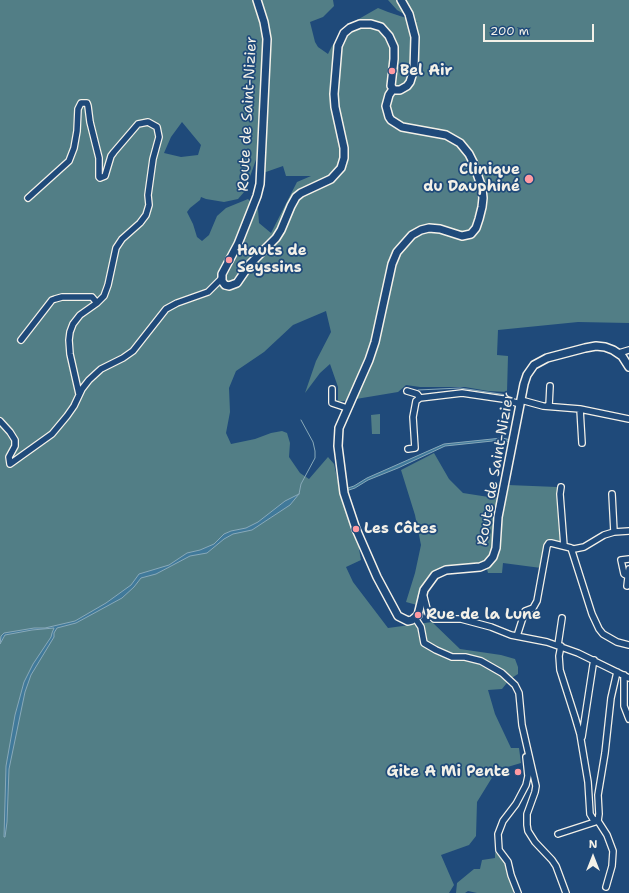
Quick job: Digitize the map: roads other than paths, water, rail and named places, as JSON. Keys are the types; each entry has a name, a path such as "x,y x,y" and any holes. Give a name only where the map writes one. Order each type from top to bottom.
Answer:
{"main road":[{"name":"Route de Saint-Nizier","path":"221,279 223,271 238,244 255,202 260,184 267,39 258,0"},
{"path":"221,279 225,285 229,286 234,285 239,281 250,264 279,234 296,197 301,193 331,179 341,168 344,158 344,148 335,107 334,94 338,46 344,33 355,25 364,23 374,24 384,30 391,38 394,47 394,60 390,83 393,88 400,90 407,86 412,79 415,47 413,26 409,14 401,0"},
{"path":"393,88 387,100 389,117 398,125 446,135 457,140 463,145 473,162 482,192 482,207 476,228 471,234 462,236 440,228 430,228 421,230 412,235 399,250 392,264 375,342 369,360 340,423 338,440 342,484 351,516 377,576 395,612 398,616 405,620 412,620 415,618"},
{"name":"Route de Saint-Nizier","path":"415,618 420,611 422,596 426,586 432,578 440,572 452,569 480,567 487,564 493,557 496,548 498,517 520,402 524,384 530,370 534,365 547,358 592,346 605,347 619,353"},
{"path":"619,353 629,367"}],"street":[{"path":"28,198 69,161 74,148 79,106 84,103 88,106 90,122 99,158 100,178 106,176 111,156 138,124 148,122 157,127 159,137 153,159 148,195 149,205 146,215 140,223 122,239 116,248 104,296 80,316 73,324 70,332 70,354 79,394"},
{"path":"0,421 15,440 15,446 9,457 10,464 52,434 69,412 85,384 106,366 123,358 133,351 166,309 177,303 208,292 221,279"},
{"path":"21,340 52,300 62,297 92,298 97,303"},
{"path":"619,353 629,350"},
{"path":"549,406 550,386"},
{"path":"332,389 332,403 347,408"},
{"path":"407,391 418,394 420,398"},
{"path":"408,449 415,448 413,417 416,401 420,398 462,393 543,406 580,409 629,420"},
{"path":"580,409 582,443"},
{"path":"561,487 560,494 564,546"},
{"path":"612,494 614,532"},
{"path":"517,636 525,611 533,608 537,601 547,546 549,543 574,549 584,546 604,535 614,532 629,531"},
{"path":"571,548 599,629 617,642 629,645"},
{"path":"628,576 624,574 621,560 629,559"},
{"path":"627,586 629,569"},
{"path":"422,596 424,598 428,613 434,619 461,619 517,636 547,642 594,660 627,677 624,706 629,719"},
{"path":"415,618 421,627 424,643 452,657 465,657 481,661 502,673 515,685 519,693 522,725 536,786 527,814 528,831 534,842 554,863 566,893"},
{"path":"562,618 559,656 560,670 581,741 588,782 590,814 598,821 607,835 613,852 612,866 606,887"},
{"path":"581,741 594,660"},
{"path":"598,821 598,795 605,753 611,698 617,672"},
{"path":"518,893 508,862 499,850 498,834 503,821 516,804 526,785 528,776 526,755 528,754"},
{"path":"558,834 598,821"}],"water":[{"path":"502,438 511,440 510,442 502,440 445,446 368,480 355,488 346,491 345,489 444,444"},
{"path":"299,494 290,505 252,530 233,534 224,539 207,553 190,556 156,574 141,578 122,598 76,623 57,628 54,633 54,637 31,675 25,692 9,769 7,822 4,837 6,766 15,715 24,682 33,664 51,637 54,628 5,635 0,644 1,636 4,633 34,628 45,628 75,621 106,603 131,585 139,574 169,565 187,553 200,550 214,544 224,534 246,528 258,522 285,501"}],"waterway":[{"path":"418,390 460,388 507,395"},
{"path":"299,494 301,484 315,458 313,442 301,420"}],"place":[{"name":"Bel Air","path":"392,71"},
{"name":"Clinique du Dauphiné","path":"529,179"},
{"name":"Hauts de Seyssins","path":"229,260"},
{"name":"Les Côtes","path":"356,529"},
{"name":"Rue de la Lune","path":"418,615"},
{"name":"Gite A Mi Pente","path":"518,772"}]}
